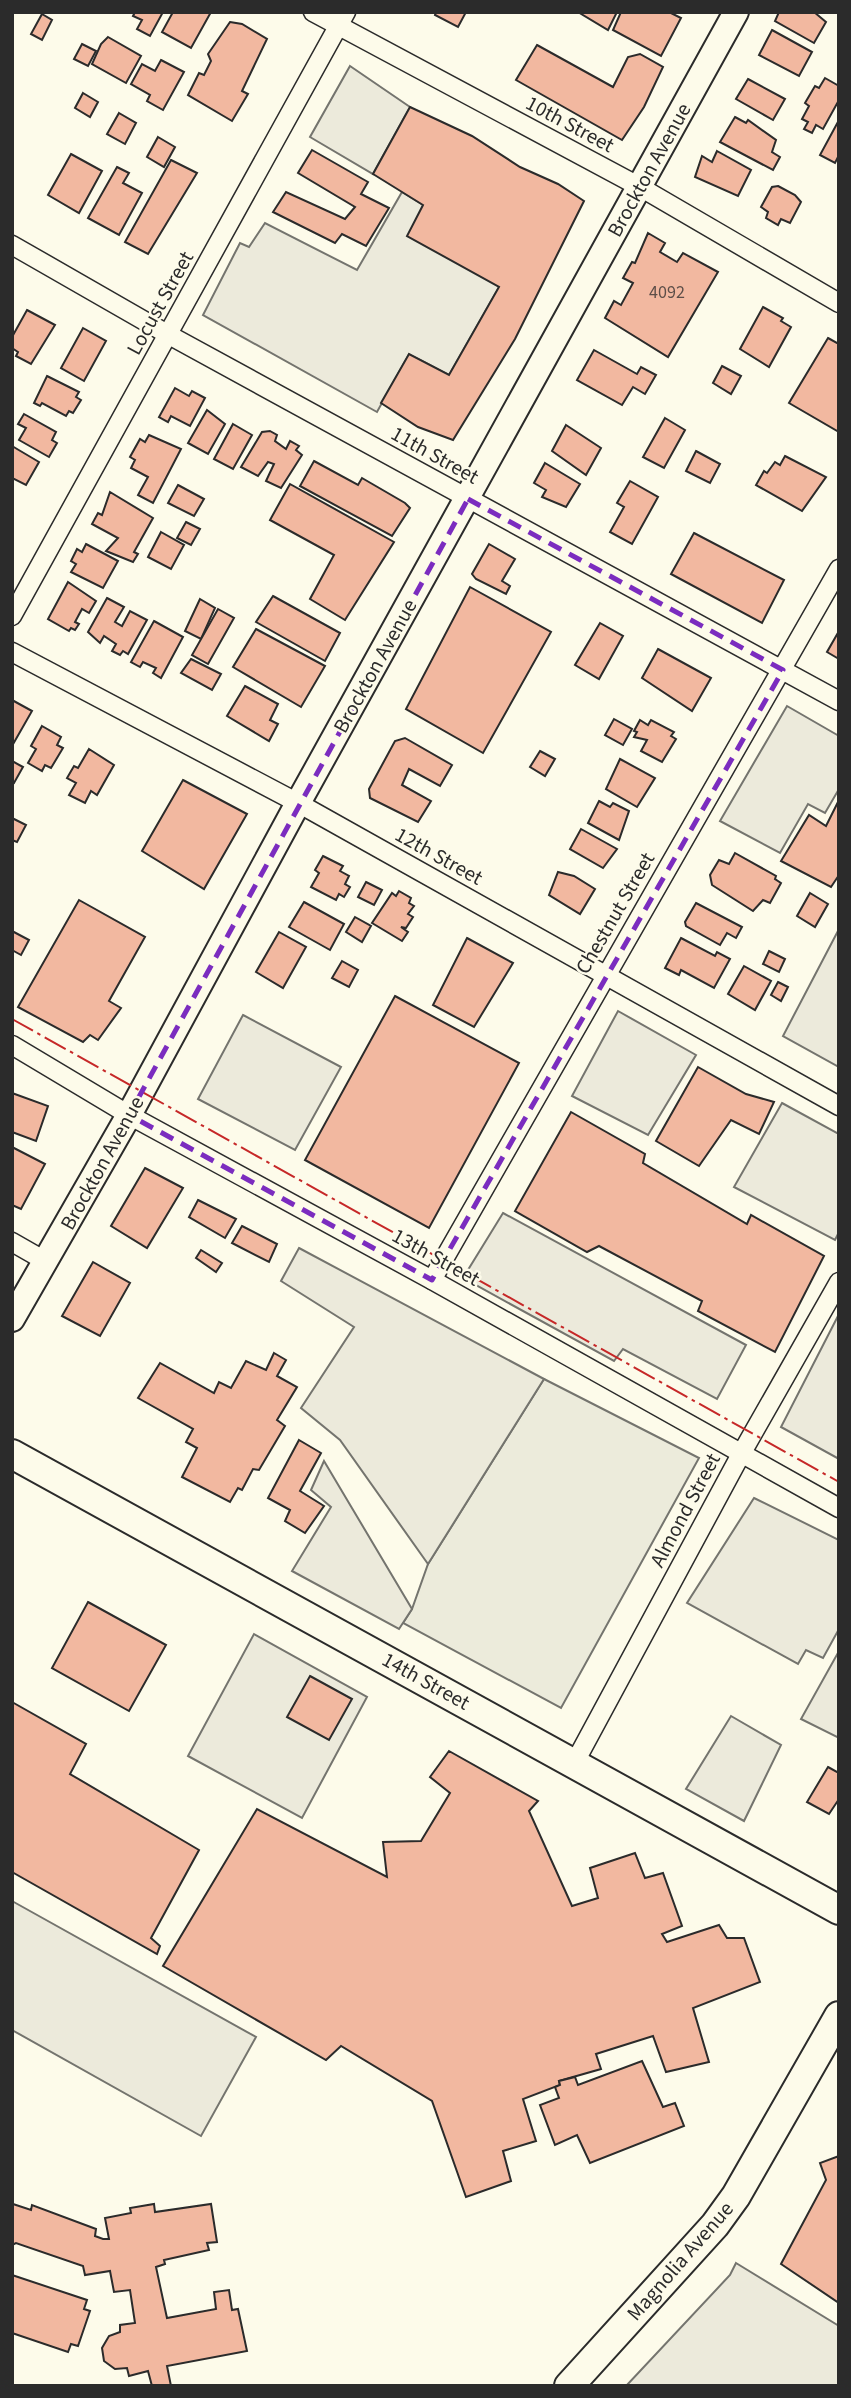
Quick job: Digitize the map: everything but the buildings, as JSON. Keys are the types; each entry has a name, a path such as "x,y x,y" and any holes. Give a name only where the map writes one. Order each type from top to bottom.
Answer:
{"main road":[{"name":"Brockton Avenue","path":"12,1319 129,1115 298,803 736,12"},
{"name":"14th Street","path":"12,1454 575,1762 839,1910"},
{"name":"Magnolia Avenue","path":"569,2386 715,2225 736,2196 839,2016"}],"street":[{"name":"10th Street","path":"313,12 343,19 839,303"},
{"name":"Locust Street","path":"12,616 343,19"},
{"name":"11th Street","path":"12,245 169,335 839,701"},
{"name":"Chestnut Street","path":"432,1280 839,569"},
{"name":"12th Street","path":"12,652 298,803 839,1106"},
{"name":"13th Street","path":"12,1045 129,1115 432,1280 740,1456 839,1508"},
{"path":"12,1242 47,1262"},
{"name":"Almond Street","path":"575,1762 740,1456 839,1282"}],"highlighted area":[{"path":"468,499 783,670 432,1280 129,1115"}],"shaded area":[{"path":"350,66 410,107 373,174 310,137"},
{"path":"402,192 423,205 499,287 449,375 409,354 377,412 203,315 240,243 249,247 265,223 357,270"},
{"path":"787,706 839,736 839,789 825,813 808,804 780,853 720,821"},
{"path":"839,929 839,1067 783,1036"},
{"path":"618,1011 696,1055 648,1135 572,1096"},
{"path":"243,1015 341,1067 295,1150 198,1099"},
{"path":"782,1103 839,1134 839,1232 835,1240 734,1187"},
{"path":"503,1213 746,1345 717,1399 623,1349 614,1361 463,1278"},
{"path":"299,1248 544,1379 428,1564 340,1440 301,1408 354,1327 281,1281"},
{"path":"839,1314 839,1459 781,1427"},
{"path":"544,1379 699,1458 561,1708 403,1623 412,1609 428,1564"},
{"path":"324,1461 412,1609 399,1629 292,1571 331,1507 311,1490"},
{"path":"754,1498 839,1540 839,1629 823,1658 806,1650 798,1664 687,1603"},
{"path":"254,1634 367,1697 302,1818 188,1756"},
{"path":"839,1651 839,1738 801,1719"},
{"path":"731,1716 781,1745 744,1821 686,1789"},
{"path":"12,1901 256,2037 201,2136 12,2030"},
{"path":"736,2263 839,2326 839,2386 626,2386 730,2275"}],"power":[{"path":"12,1019 839,1482"}]}
